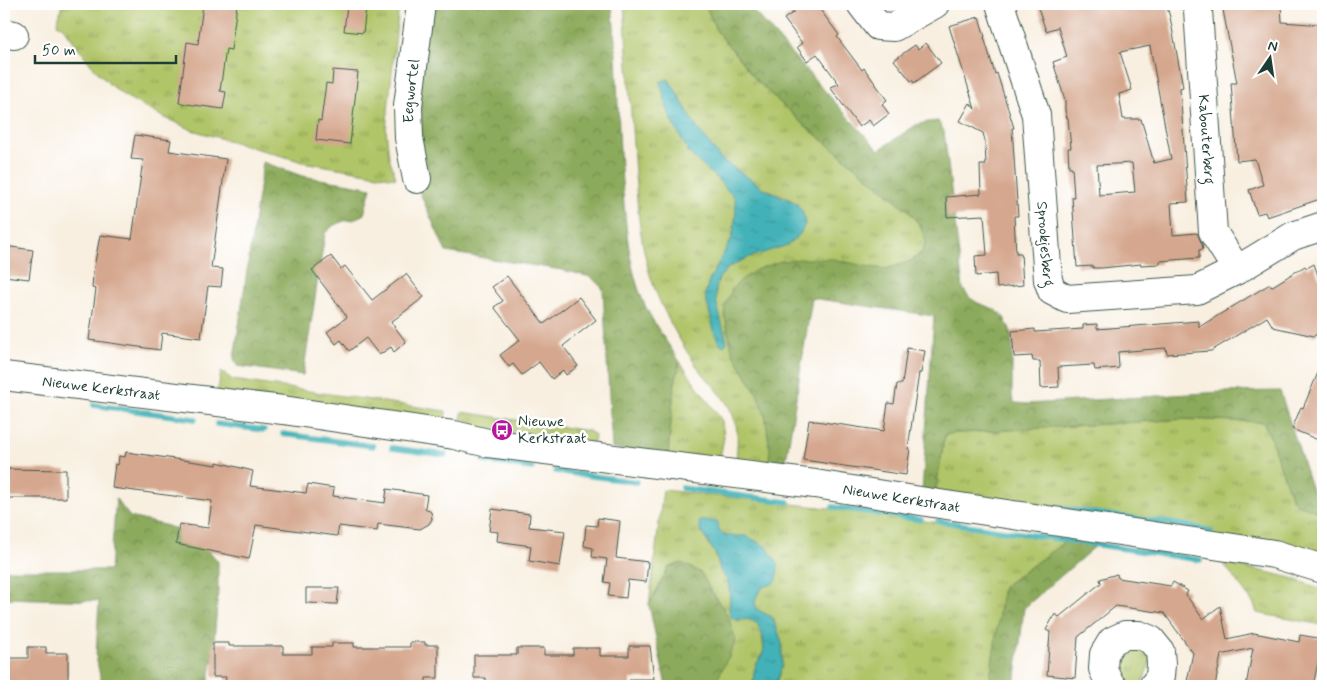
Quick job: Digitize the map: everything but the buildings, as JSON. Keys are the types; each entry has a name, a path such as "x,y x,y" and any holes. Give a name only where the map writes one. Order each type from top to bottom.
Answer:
{"street":[{"name":"Eegwortel","path":"417,179 408,138 408,106 421,4"},
{"path":"861,4 878,26 894,27 935,4"},
{"name":"Sprookjesberg","path":"1000,4 1036,115 1048,280 1052,291 1067,299 1197,290 1237,270 1293,236 1323,226"},
{"name":"Kabouterberg","path":"1196,4 1198,10 1213,232 1237,270"},
{"name":"Nieuwe Kerkstraat","path":"4,376 283,410 454,435 488,444 815,484 1274,554 1323,569"},
{"path":"1112,686 1103,669 1104,654 1112,641 1125,635 1139,635 1151,640 1160,651 1162,664 1160,677 1153,686"}],"green space":[{"path":"62,4 399,4 386,130 389,157 396,178 303,162 192,130 161,116 123,95 92,66 63,27 57,24"},
{"path":"421,4 612,4 620,154 626,229 630,253 643,301 655,324 680,362 674,387 668,456 612,448 603,289 591,277 562,270 446,252 416,184"},
{"path":"624,4 705,4 716,30 758,82 802,123 908,210 924,235 925,244 920,254 915,258 896,267 885,269 869,267 729,337 733,353 757,393 765,414 771,450 768,470 735,466 737,437 732,413 723,398 696,365 679,338 655,290 640,228","holes":["668,79 697,128 721,159 763,188 796,203 803,213 805,224 800,234 788,245 747,257 729,267 719,278 716,288 716,301 727,342 724,346 715,334 705,295 709,281 732,238 736,215 735,198 715,177"]},
{"path":"705,4 747,4 879,150 916,125 938,121 944,131 963,289 970,298 994,309 1003,316 1010,329 1012,344 1012,398 1015,403 1028,404 1222,392 1280,391 1319,512 1297,504 1291,497 1268,431 1263,422 1185,419 945,434 935,494 922,492 934,316 812,298 784,473 768,470 770,450 765,414 757,393 733,353 725,318 725,306 732,289 741,280 758,269 781,261 833,259 886,269 911,261 923,252 926,242 921,227 908,210 802,123 758,82 716,30"},
{"path":"263,162 302,176 371,188 364,214 353,220 334,225 325,233 303,375 238,366 234,359"},
{"path":"680,362 722,421 724,437 719,463 668,456 674,387"},
{"path":"221,372 233,380 446,411 445,426 217,396"},
{"path":"462,412 589,431 595,435 593,445 461,428"},
{"path":"1185,419 1263,422 1297,504 1323,513 1323,562 935,494 945,434"},
{"path":"663,490 820,507 1067,540 1003,587 989,686 775,686 782,644 772,617 756,609 755,605 757,596 764,586 771,585 746,536 726,536 719,531 717,522 700,520 706,540 715,553 720,570 728,581 730,594 729,610 737,621 746,619 755,621 761,628 764,651 756,665 753,679 755,686 714,686 720,673 710,589 701,573 669,567 649,605"},
{"path":"116,499 130,517 168,526 200,539 218,562 218,591 213,656 208,686 102,686 96,656 99,601 4,598 4,570 110,570"},
{"path":"1067,540 1098,544 1024,608 1015,686 989,686 1003,587"},
{"path":"1222,562 1292,578 1318,588 1323,592 1323,625 1257,613 1254,604"},
{"path":"682,563 701,573 728,616 736,641 714,686 666,686 649,605 669,567"},
{"path":"1118,642 1155,650 1141,686 1125,686 1109,655"}],"water":[{"path":"668,79 697,128 721,159 763,188 796,203 803,213 805,224 800,234 788,245 747,258 729,267 719,278 716,288 716,301 727,342 724,346 719,343 715,334 705,295 709,281 732,238 736,215 735,198 689,153 670,117 660,82"},
{"path":"699,520 718,522 719,531 726,536 746,536 767,547 778,564 777,580 771,585 764,586 755,602 756,609 772,617 782,644 782,666 775,686 755,686 755,669 764,649 761,630 753,621 731,618 728,581 720,570 715,553 700,529"}],"waterway":[{"path":"4,393 8,394"},
{"path":"94,405 195,419"},
{"path":"217,424 264,430"},
{"path":"283,434 373,446"},
{"path":"392,448 445,455"},
{"path":"484,461 532,468"},
{"path":"556,471 636,482"},
{"path":"682,488 788,502"},
{"path":"833,507 921,520"},
{"path":"1057,508 1183,525 1211,531"},
{"path":"938,521 1200,560"}],"place":[{"name":"Nieuwe Kerkstraat","path":"502,430"}]}
